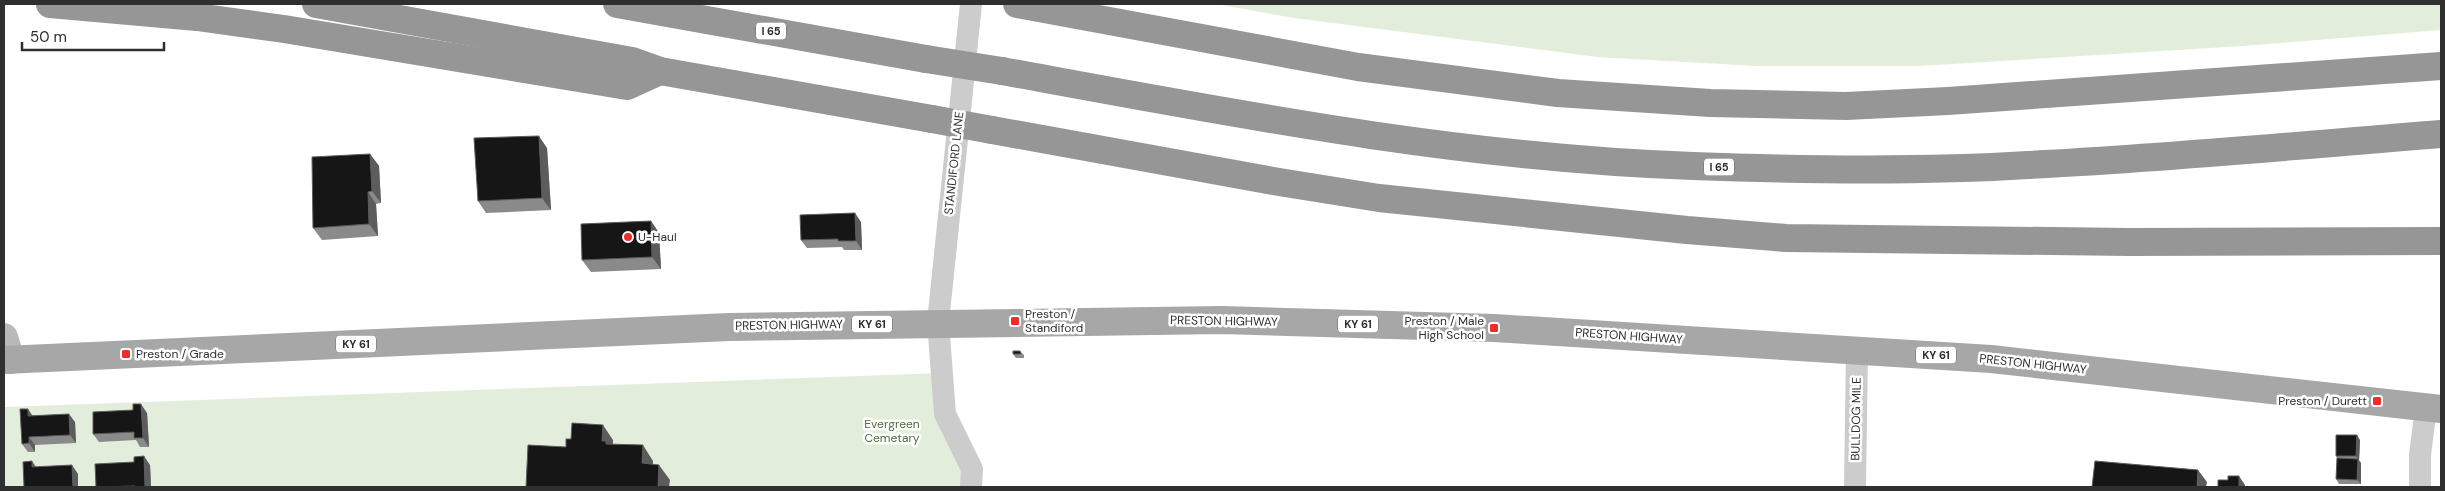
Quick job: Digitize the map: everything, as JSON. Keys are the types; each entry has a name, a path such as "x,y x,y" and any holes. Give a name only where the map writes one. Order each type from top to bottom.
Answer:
{"highway":[{"path":"50,4 198,17 284,29 627,86 660,71"},
{"path":"316,4 632,61 660,71 1279,182 1380,198 1448,206 1786,238 2129,242 2441,241"},
{"name":"I 65","path":"616,4 1282,122 1404,141 1584,160 1690,166 1936,169 2028,166 2441,134"},
{"path":"1017,4 1368,68 1558,93 1710,103 1846,106 2441,66"}],"main road":[{"name":"PRESTON HIGHWAY","path":"6,352 729,326 1222,320 1494,328 2026,362 2434,408"}],"street":[{"name":"STANDIFORD LANE","path":"938,322 971,4"},
{"path":"938,322 945,414 972,469 971,487"},
{"name":"BULLDOG MILE","path":"1855,487 1857,350"},
{"path":"2420,487 2420,455 2434,408"}],"green space":[{"path":"1216,4 2441,4 2441,30 2243,46 1919,66 1757,66 1597,57 1294,18"},
{"name":"Evergreen Cemetary","path":"943,373 971,487 4,487 4,407"}],"building":[{"path":"539,136 542,198 478,201 474,138"},
{"path":"370,154 372,191 368,192 369,224 313,228 312,157"},
{"path":"855,213 856,241 838,241 838,239 801,240 800,215"},
{"path":"651,221 652,257 582,260 581,224"},
{"path":"1013,351 1020,351 1021,354 1013,354"},
{"path":"133,404 141,404 143,438 134,438 134,432 93,434 93,412 133,410"},
{"path":"20,409 28,409 28,416 69,414 70,435 29,437 29,443 22,444"},
{"path":"572,423 603,425 602,441 606,441 606,444 643,445 642,463 659,465 658,487 526,487 528,445 566,447 566,439 571,439"},
{"path":"2336,435 2357,435 2356,456 2336,456"},
{"path":"144,456 145,487 96,487 95,464 134,462 134,457"},
{"path":"2337,458 2358,459 2357,480 2336,479"},
{"path":"32,461 32,467 72,465 73,487 24,487 23,462"},
{"path":"2095,461 2198,470 2197,487 2092,487"},
{"path":"2228,476 2239,476 2239,487 2218,487 2218,480 2228,480"}],"place":[{"name":"U-Haul","path":"628,237"},
{"name":"Preston / Standiford","path":"1015,321"},
{"name":"Preston / Male High School","path":"1494,328"},
{"name":"Preston / Grade","path":"126,354"},
{"name":"Preston / Durett","path":"2377,401"}]}
